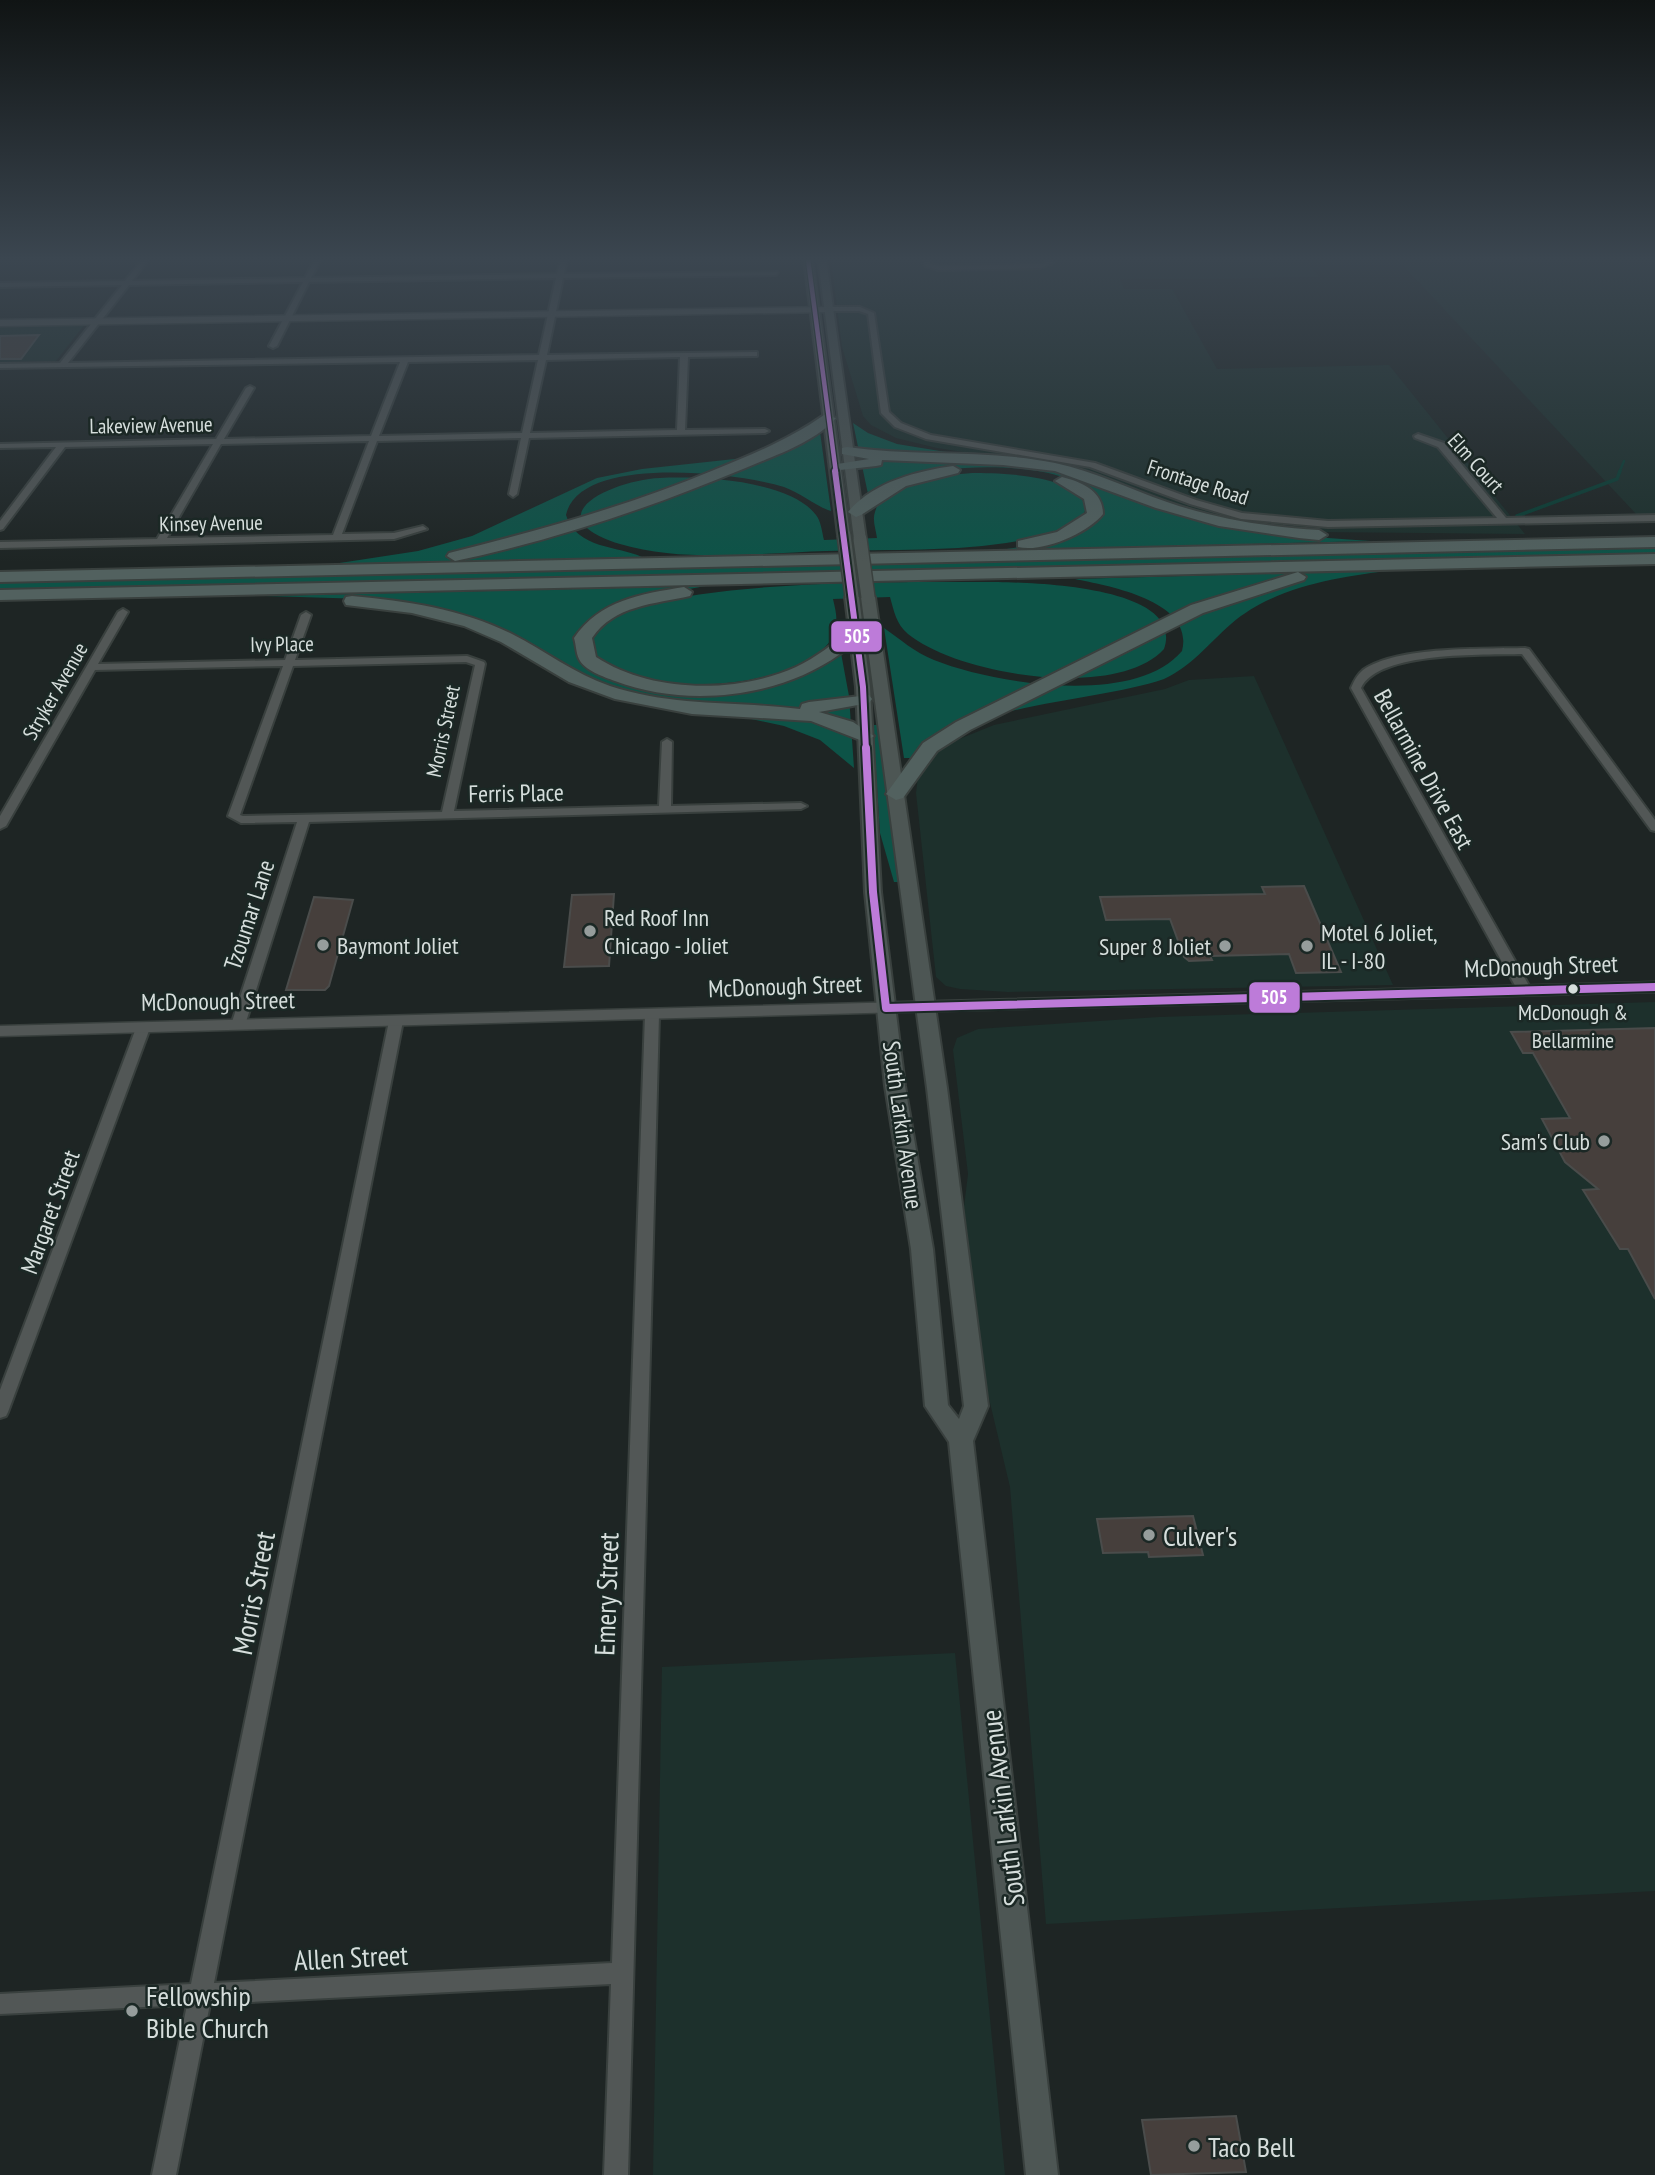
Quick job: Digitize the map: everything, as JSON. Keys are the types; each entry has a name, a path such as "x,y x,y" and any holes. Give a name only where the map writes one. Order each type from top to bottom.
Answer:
{"highway":[{"path":"394,568 562,531 620,512 766,456 806,435 829,418"},
{"path":"844,462 971,458 1053,467 1085,475 1182,512 1279,531 1367,538 1552,537 1592,543"},
{"path":"856,512 877,495 902,481 957,470 1037,474 1078,487 1095,501 1095,514 1067,533 1037,542 944,557"},
{"path":"0,577 1655,542"},
{"path":"0,595 1655,559"},
{"path":"896,794 939,739 1154,629 1216,602 1272,584 1330,570 1373,565"},
{"path":"783,579 691,591 624,607 608,613 587,630 583,638 584,653 605,671 635,682 674,688 728,688 753,685 797,673 857,635"},
{"path":"134,592 341,600 424,610 488,629 563,674 621,695 694,710 784,713 831,718 865,736"},
{"path":"784,713 863,699"}],"main road":[{"name":"South Larkin Avenue","path":"821,360 829,418 844,462 856,512 925,1007 976,1406 961,1441"},
{"name":"South Larkin Avenue","path":"835,360 844,462 844,535 863,699 873,892 886,1008 895,1086 922,1250 937,1406 961,1441 1042,2175"}],"street":[{"path":"62,365 66,360"},
{"path":"0,366 319,360"},
{"path":"336,538 404,360"},
{"path":"513,494 544,360"},
{"path":"681,434 684,360"},
{"name":"Frontage Road","path":"875,360 885,413 898,425 914,432 1078,461 1200,505 1261,519 1336,524 1655,518"},
{"path":"160,542 250,388"},
{"name":"Lakeview Avenue","path":"0,446 765,431"},
{"name":"Elm Court","path":"1418,436 1441,444 1504,521"},
{"path":"0,527 62,444"},
{"name":"Kinsey Avenue","path":"0,545 394,536 422,529"},
{"name":"Stryker Avenue","path":"0,826 123,612"},
{"path":"291,663 306,615"},
{"name":"Bellarmine Drive East","path":"1525,991 1356,688 1370,670 1392,663 1461,653 1525,651 1655,828"},
{"name":"Ivy Place","path":"91,667 473,660"},
{"name":"Morris Street","path":"447,816 480,664 473,660"},
{"name":"Ferris Place","path":"291,663 234,816 248,821 801,806"},
{"path":"665,810 667,742"},
{"name":"Tzoumar Lane","path":"238,1026 304,819"},
{"name":"McDonough Street","path":"0,1031 1655,987"},
{"name":"Emery Street","path":"616,2175 652,1014"},
{"name":"Morris Street","path":"164,2175 396,1021"},
{"name":"Margaret Street","path":"0,1412 143,1028"},
{"name":"Allen Street","path":"0,2004 622,1973"}],"shaded area":[{"path":"0,360 56,360 56,361"},
{"path":"846,360 1212,360 1217,369 1389,365 1525,534 1319,532 1244,523 1177,505 1082,470 937,448 896,438 871,425 863,416"},
{"path":"1492,360 1655,360 1655,515 1637,515"},
{"path":"1254,676 1393,985 1008,992 960,989 946,986 936,977 916,793 918,776 928,760 947,744 994,725 1165,689 1189,680"},
{"path":"1655,1002 1655,1891 1046,1924 1010,1487 986,1386 964,1207 968,1174 953,1050 957,1038 978,1029 1159,1017"},
{"path":"955,1653 1005,2175 653,2175 662,1667"}],"green space":[{"path":"853,423 868,433 897,444 1051,469 1146,502 1300,536 1370,541 1000,550 1034,545 1102,508 1101,501 1085,487 1063,477 1037,471 981,467 928,472 903,478 868,494"},
{"path":"820,432 831,511 784,487 763,482 700,473 629,475 600,482 577,495 566,515 571,526 588,540 642,557 333,564 418,551 472,536 597,478 642,469 753,457"},
{"path":"972,473 1018,475 1054,482 1080,497 1086,509 1078,520 1066,528 1045,535 986,546 749,555 696,555 645,550 620,544 595,533 583,523 582,512 589,502 622,485 660,478 698,478 766,487 786,494 803,503 816,515 824,540 877,538 875,512 880,502 890,494 917,482"},
{"path":"1655,545 1655,556 0,591 0,581"},
{"path":"1394,570 1308,585 1267,601 1248,611 1191,661 1164,679 995,715 962,726 934,740 911,758 904,758 884,628 920,653 960,669 1026,682 1099,685 1132,679 1160,668 1182,651 1183,634 1176,620 1163,608 1146,599 1108,586 1075,579"},
{"path":"984,582 1062,586 1126,599 1150,611 1164,627 1164,649 1142,665 1111,674 1076,678 999,670 962,661 931,649 908,634 898,622 890,597 833,599 835,631 816,655 788,669 753,679 714,684 675,684 639,678 610,667 592,649 604,624 642,607 698,595 765,587"},
{"path":"706,586 639,603 588,624 576,638 582,661 671,691 787,680 806,673 841,653 849,696 854,768 820,740 784,726 615,690 597,684 516,638 366,599 265,596"},
{"path":"873,725 878,725 898,882 894,882 880,833"}],"building":[{"name":"Motel 6 Joliet, IL - I-80","path":"1304,886 1341,972 1296,973 1289,954 1210,956 1212,960 1189,961 1184,957 1170,919 1106,920 1100,897 1265,894 1262,887"},
{"name":"Red Roof Inn Chicago - Joliet","path":"614,894 609,966 564,967 572,895"},
{"name":"Baymont Joliet","path":"314,897 353,900 329,986 325,990 286,990"},
{"name":"Sam's Club","path":"1655,1028 1655,1299 1628,1249 1620,1249 1583,1190 1598,1189 1565,1162 1542,1119 1570,1118 1533,1053 1523,1053 1511,1032"},
{"name":"Culver's","path":"1193,1516 1203,1555 1149,1557 1148,1552 1103,1553 1097,1519"},
{"name":"Taco Bell","path":"1236,2116 1246,2172 1151,2175 1142,2120"}],"waterway":[{"path":"1619,473 1624,461"},
{"path":"1517,516 1617,479 1620,471"}],"transit line":[{"name":"505","path":"821,360 863,687 873,892 886,1008 1655,987"}],"place":[{"name":"Red Roof Inn Chicago - Joliet","path":"590,931"},
{"name":"Baymont Joliet","path":"323,945"},
{"name":"Super 8 Joliet","path":"1225,946"},
{"name":"Motel 6 Joliet, IL - I-80","path":"1307,946"},
{"name":"McDonough & Bellarmine","path":"1573,989"},
{"name":"Sam's Club","path":"1604,1141"},
{"name":"Culver's","path":"1149,1535"},
{"name":"Fellowship Bible Church","path":"132,2011"},
{"name":"Taco Bell","path":"1194,2146"}]}
